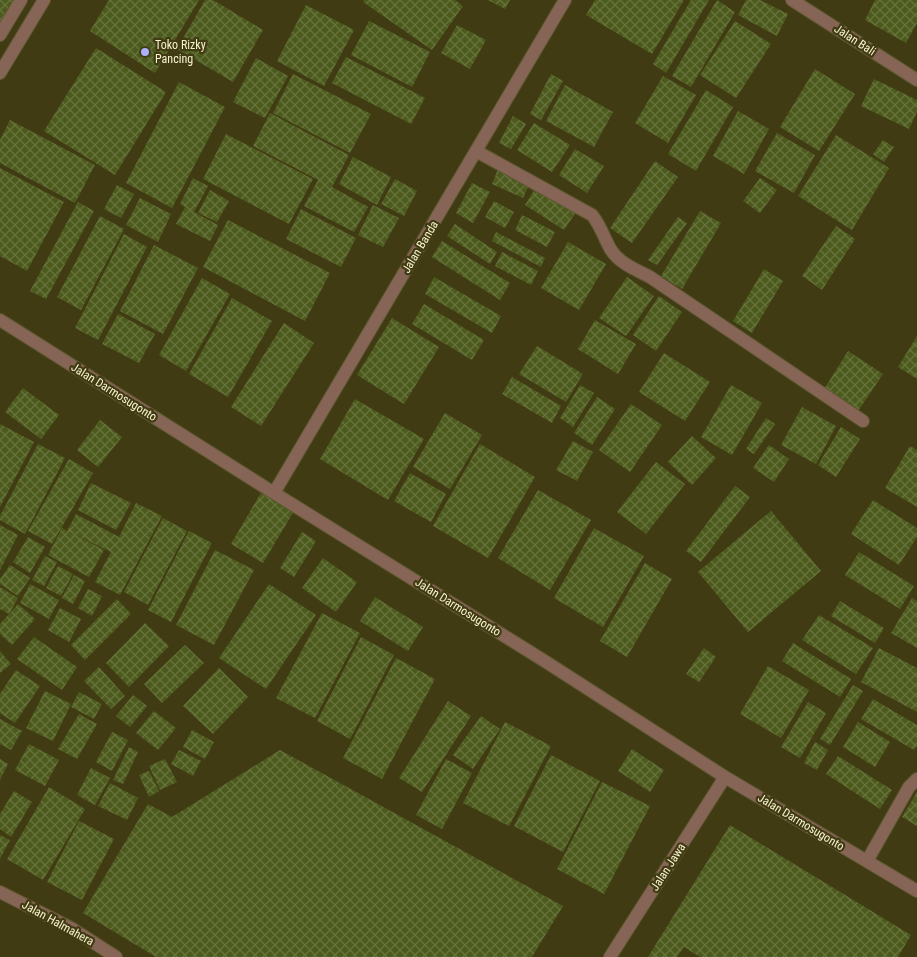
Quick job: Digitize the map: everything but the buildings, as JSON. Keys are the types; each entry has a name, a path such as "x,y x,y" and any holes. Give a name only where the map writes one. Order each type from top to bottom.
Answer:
{"street":[{"path":"0,35 21,0"},
{"path":"0,73 44,0"},
{"name":"Jalan Banda","path":"274,493 565,0"},
{"name":"Jalan Bali","path":"792,0 917,80"},
{"path":"476,151 592,215 600,226 612,251 623,262 650,277 863,421"},
{"name":"Jalan Darmosugonto","path":"0,320 543,660 726,777 917,891"},
{"name":"Jalan Jawa","path":"610,957 726,777"},
{"path":"866,861 909,787 917,779"},
{"name":"Jalan Halmahera","path":"0,892 71,928 116,957"}],"place":[{"name":"Toko Rizky Pancing","path":"145,52"}]}
